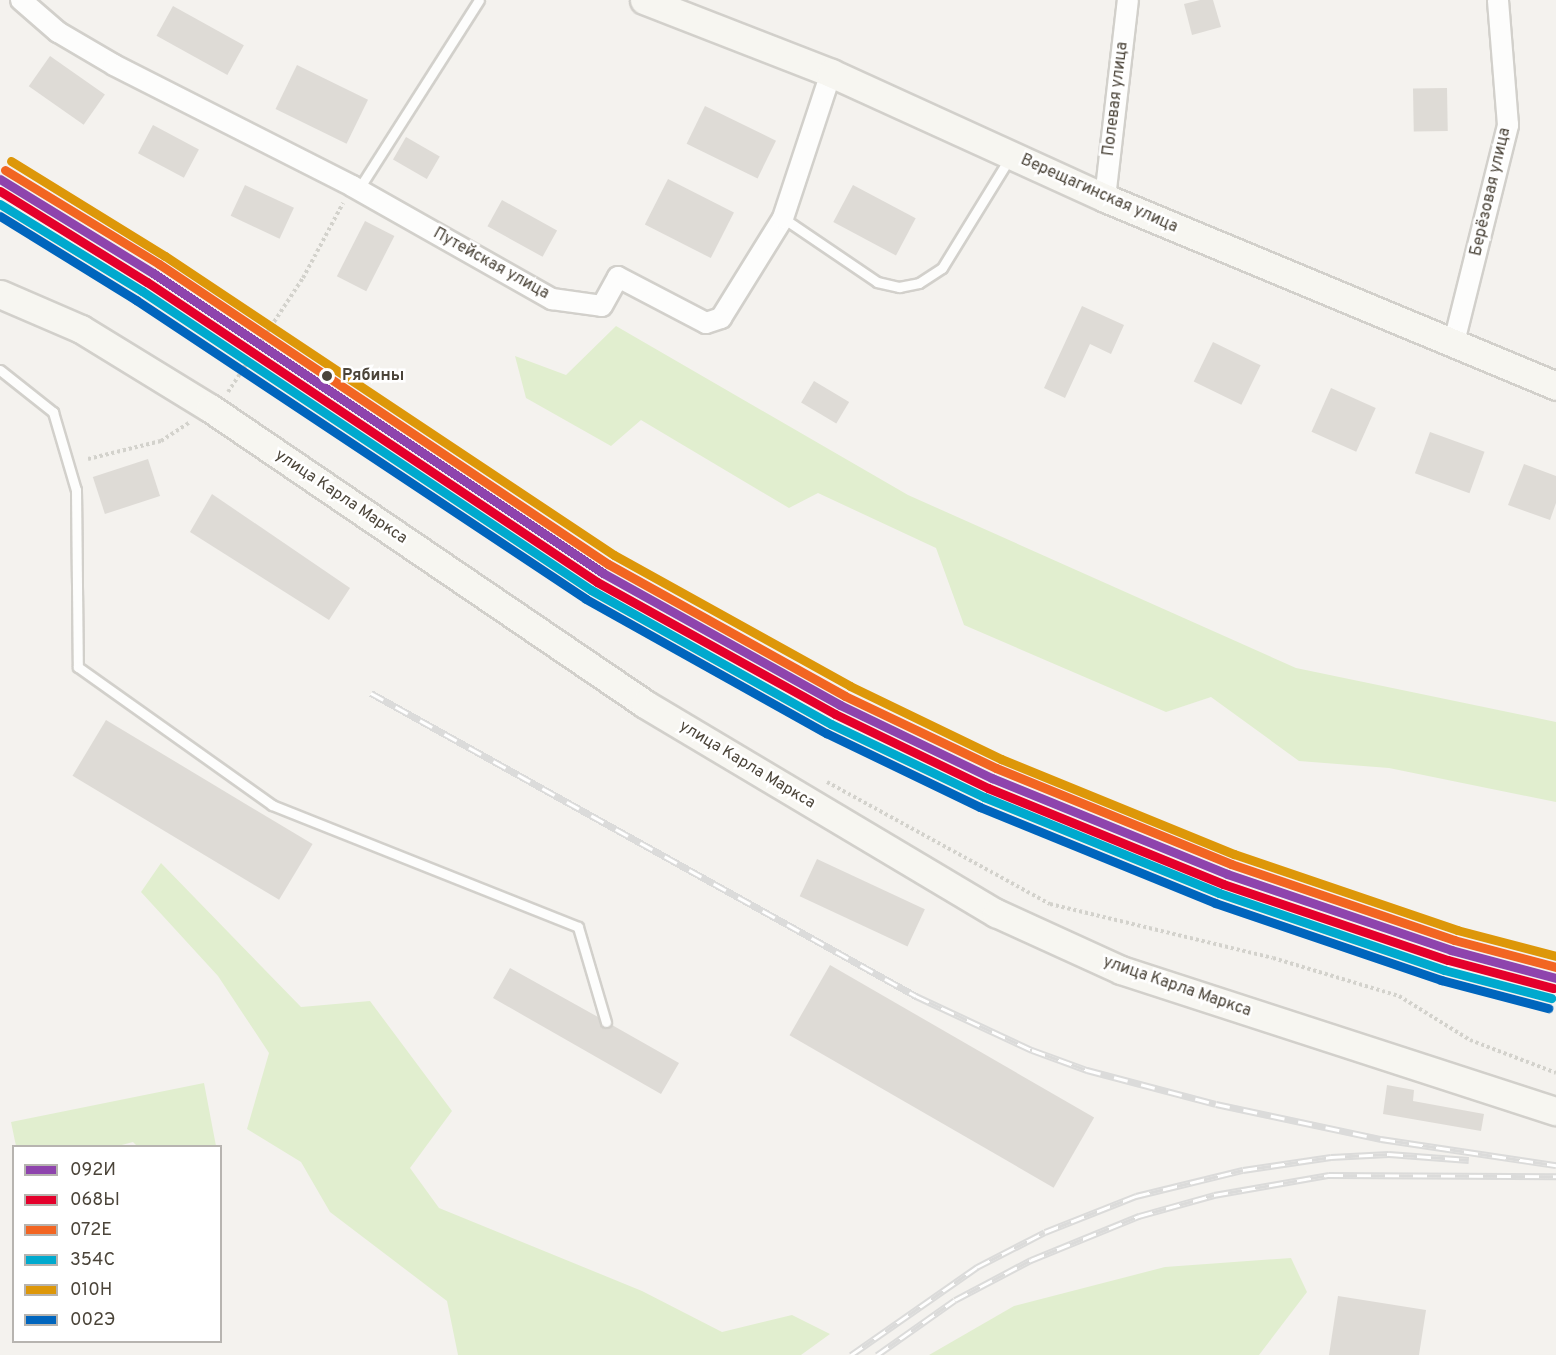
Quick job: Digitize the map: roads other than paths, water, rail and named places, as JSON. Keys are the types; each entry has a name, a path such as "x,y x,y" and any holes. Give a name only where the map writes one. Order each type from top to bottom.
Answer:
{"main road":[{"name":"Верещагинская улица","path":"644,0 831,73 1104,198 1453,346 1556,386"},
{"name":"улица Карла Маркса","path":"0,294 81,329 218,399 645,704 996,913 1121,970 1556,1111"}],"street":[{"name":"Путейская улица","path":"21,0 58,32 114,65 355,188 552,298 602,306 618,277 706,323 722,318 783,218 831,73"},
{"name":"Полевая улица","path":"1104,198 1128,0"},
{"name":"Берёзовая улица","path":"1453,346 1508,125 1498,0"}],"lane":[{"path":"355,188 479,0"},
{"path":"783,218 877,282 899,287 919,283 942,268 1012,154"},
{"path":"0,370 53,412 76,489 78,667 272,805 578,927 606,1022"}],"railway":[{"path":"371,693 916,996 1032,1050 1087,1070 1216,1104 1381,1139 1556,1165"},
{"path":"851,1355 977,1267 1045,1232 1136,1196 1243,1170 1331,1157 1389,1154 1469,1160"},
{"path":"877,1355 955,1300 1031,1260 1139,1216 1214,1195 1329,1175 1556,1176"}],"place":[{"name":"Рябины","path":"327,376"}]}
